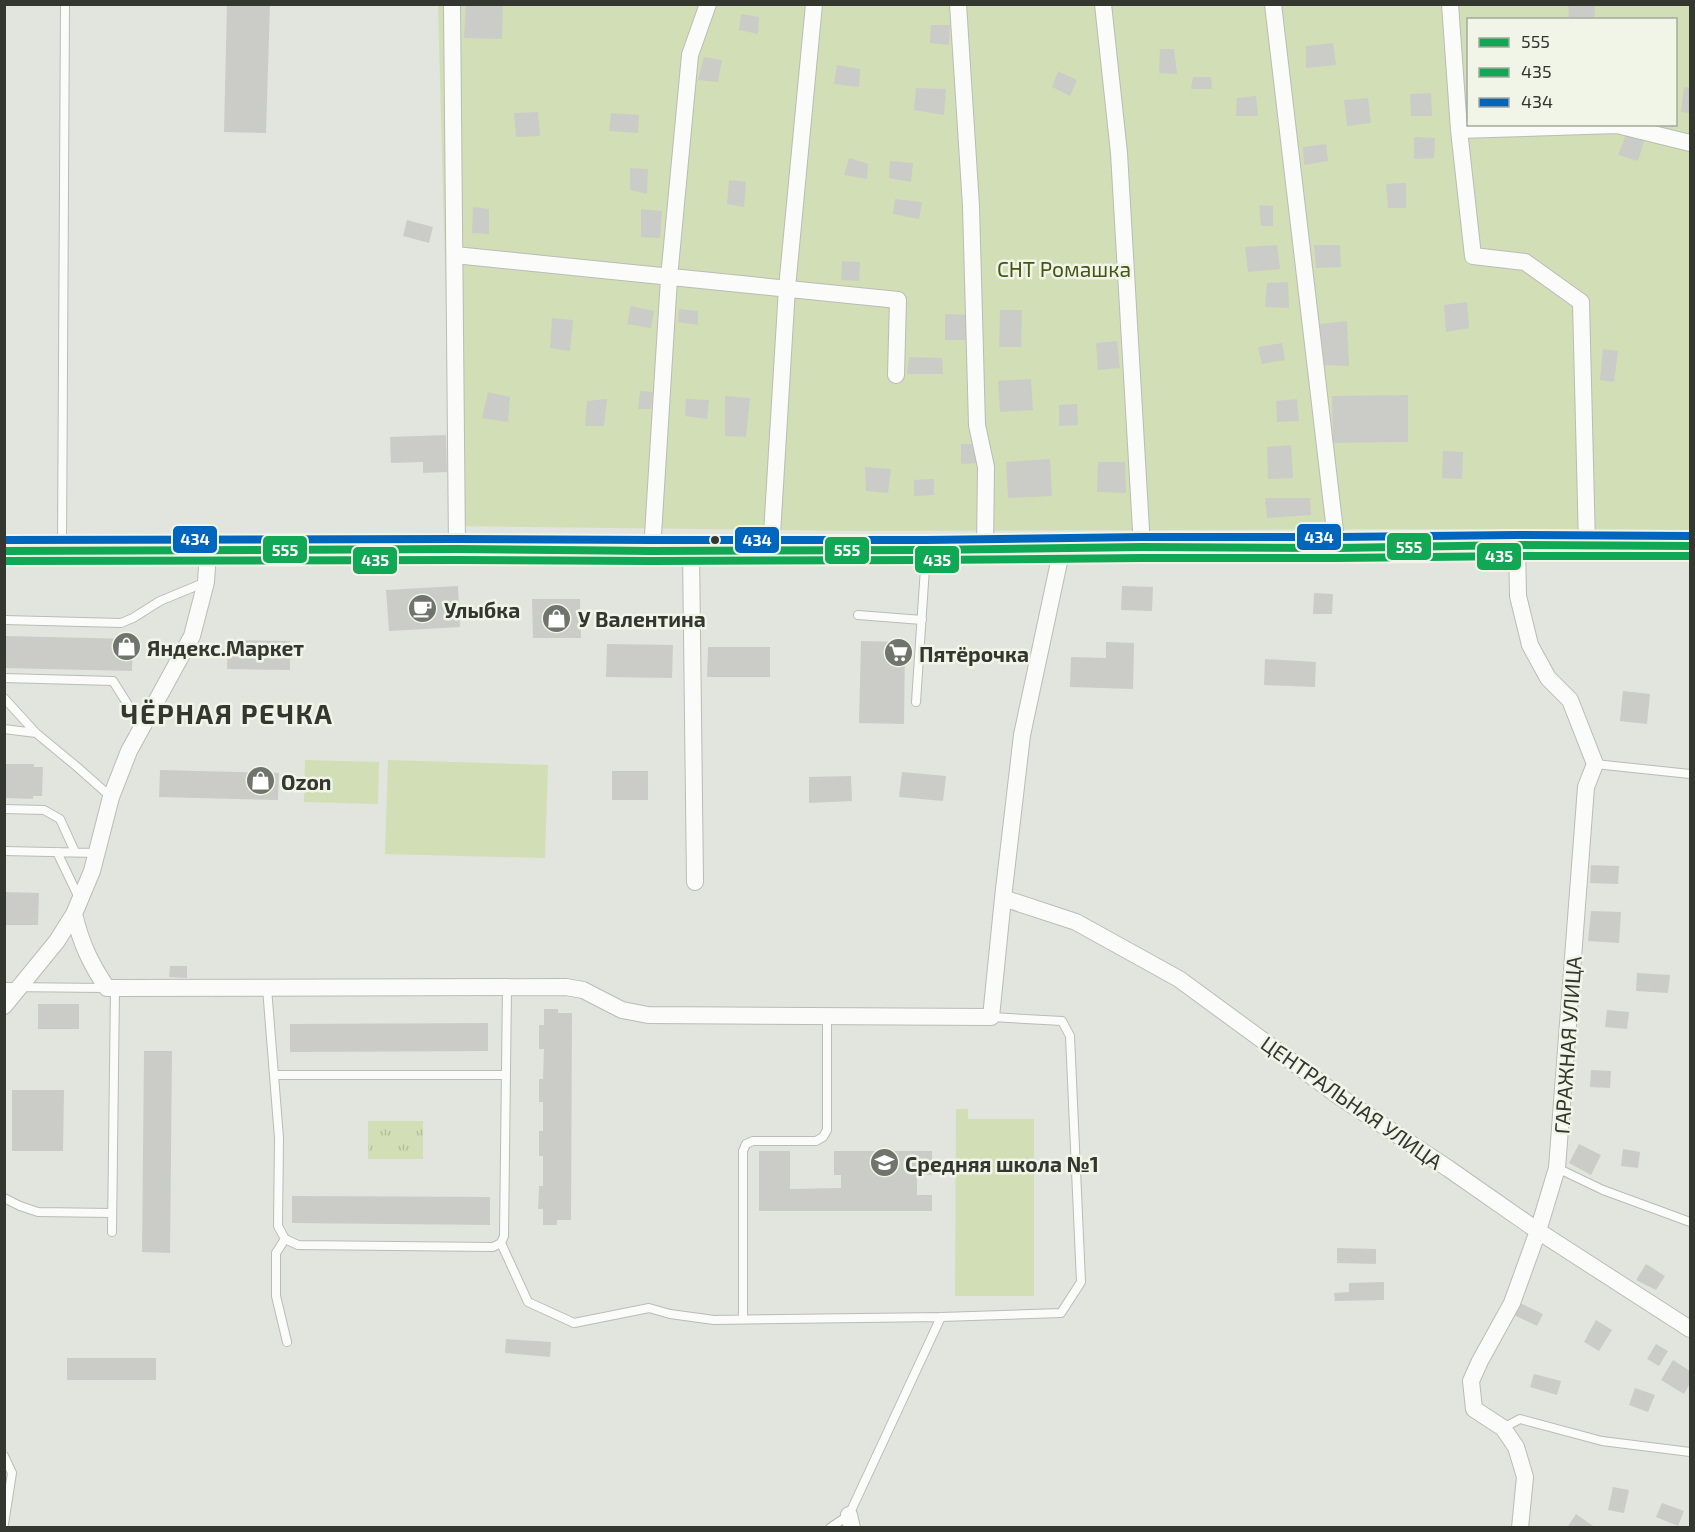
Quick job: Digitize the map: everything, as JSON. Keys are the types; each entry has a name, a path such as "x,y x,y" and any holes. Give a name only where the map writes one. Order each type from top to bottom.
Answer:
{"main road":[{"path":"4,551 1690,546"}],"street":[{"path":"452,4 457,549"},
{"path":"652,550 669,278 690,55 708,4"},
{"path":"771,550 787,288 814,4"},
{"path":"958,4 971,206 976,425 986,467 985,549"},
{"path":"1103,4 1119,153 1142,547"},
{"path":"1273,4 1337,548"},
{"path":"1450,4 1459,130 1473,256 1525,262 1581,303 1587,545"},
{"path":"1459,130 1585,126"},
{"path":"1621,126 1690,143"},
{"path":"455,255 898,300 896,375"},
{"path":"1517,545 1518,596 1530,645 1548,678 1570,700 1594,764"},
{"path":"77,907 80,937 94,968 111,988 566,987 583,990 622,1011 648,1015 991,1017 1022,735 1062,548"},
{"path":"691,550 695,882"},
{"path":"4,1006 13,987 57,941 77,907 92,871 111,797 129,751 192,636 206,582 208,551"},
{"name":"ГАРАЖНАЯ УЛИЦА","path":"1522,1527 1525,1477 1516,1448 1503,1428 1474,1409 1472,1381 1480,1361 1512,1303 1539,1232 1557,1168 1586,787 1594,764"},
{"name":"ЦЕНТРАЛЬНАЯ УЛИЦА","path":"1003,898 1076,922 1179,979 1340,1097 1539,1232 1690,1329"}],"lane":[{"path":"62,551 65,4"},
{"path":"916,702 927,550"},
{"path":"4,620 121,623 134,618 160,601 206,582"},
{"path":"858,615 922,620"},
{"path":"4,678 112,681 130,708 140,731"},
{"path":"4,699 36,733 111,797"},
{"path":"4,729 36,733"},
{"path":"1594,764 1690,774"},
{"path":"4,808 44,810 60,819 75,852"},
{"path":"4,851 97,853"},
{"path":"57,852 77,907"},
{"path":"13,987 111,988 112,1232"},
{"path":"267,988 279,1138 278,1226 285,1239 298,1245 493,1247 501,1243 504,1236 507,987"},
{"path":"743,1319 743,1151 746,1144 753,1141 816,1141 823,1137 827,1130 827,1016"},
{"path":"501,1243 528,1302 574,1323 649,1308 670,1314 714,1320 1061,1313 1080,1282 1070,1036 1062,1021 991,1017"},
{"path":"274,1075 506,1075"},
{"path":"1557,1168 1603,1190 1690,1222"},
{"path":"4,1198 38,1212 112,1213"},
{"path":"285,1239 276,1253 276,1296 287,1342"},
{"path":"831,1527 850,1521 941,1317"},
{"path":"1503,1428 1520,1419 1602,1441 1690,1452"},
{"path":"4,1456 12,1473 4,1524"}],"green space":[{"name":"СНТ Ромашка","path":"438,5 1690,5 1690,531 1385,529 858,531 457,526 446,304"},
{"path":"305,760 379,762 378,804 304,802"},
{"path":"388,760 548,765 545,858 385,854"},
{"path":"956,1109 968,1109 968,1119 1034,1119 1034,1296 955,1296"},
{"path":"368,1121 423,1121 423,1159 368,1159"}],"building":[{"path":"227,4 270,4 266,133 224,132"},
{"path":"466,4 503,4 502,39 464,38"},
{"path":"1568,4 1595,5 1594,18 1569,18"},
{"path":"741,14 759,17 758,34 739,30"},
{"path":"931,25 950,25 949,45 930,43"},
{"path":"1333,43 1336,65 1306,68 1306,46"},
{"path":"1160,49 1174,49 1177,74 1159,73"},
{"path":"704,57 722,60 718,82 698,80"},
{"path":"837,65 860,69 859,87 834,84"},
{"path":"1058,71 1077,80 1070,96 1052,87"},
{"path":"1193,77 1211,77 1212,89 1191,89"},
{"path":"1684,87 1690,88 1690,113 1681,112"},
{"path":"916,88 946,89 944,115 914,110"},
{"path":"1431,93 1432,116 1411,116 1410,94"},
{"path":"1256,96 1258,116 1236,116 1237,98"},
{"path":"1368,98 1371,123 1347,126 1344,100"},
{"path":"538,112 540,136 516,137 514,113"},
{"path":"611,113 639,115 638,133 609,131"},
{"path":"1626,135 1644,141 1638,161 1618,155"},
{"path":"1414,137 1435,138 1434,158 1414,159"},
{"path":"1326,144 1328,161 1304,165 1303,147"},
{"path":"849,158 868,164 867,179 844,175"},
{"path":"890,161 913,163 911,182 889,178"},
{"path":"630,168 648,169 647,194 630,190"},
{"path":"729,180 746,182 744,207 727,204"},
{"path":"1406,183 1406,208 1388,208 1386,184"},
{"path":"895,199 922,202 919,219 893,214"},
{"path":"1259,205 1273,206 1273,226 1261,226"},
{"path":"473,207 489,209 489,234 472,233"},
{"path":"641,209 662,211 660,238 641,237"},
{"path":"407,220 433,227 429,243 403,236"},
{"path":"1277,245 1280,269 1248,272 1245,247"},
{"path":"1314,245 1340,245 1341,267 1316,268"},
{"path":"842,261 860,262 859,281 841,280"},
{"path":"1288,282 1289,308 1265,307 1267,283"},
{"path":"1467,302 1469,328 1446,332 1444,305"},
{"path":"631,306 654,311 651,328 627,324"},
{"path":"679,309 698,311 698,325 678,322"},
{"path":"1000,310 1022,310 1021,347 999,347"},
{"path":"945,314 969,315 969,340 945,340"},
{"path":"552,318 573,320 570,351 550,348"},
{"path":"1347,321 1349,366 1324,365 1320,324"},
{"path":"1117,341 1120,368 1098,370 1096,343"},
{"path":"1282,343 1285,360 1262,364 1258,347"},
{"path":"1603,349 1618,351 1614,382 1600,380"},
{"path":"909,357 942,358 943,374 907,374"},
{"path":"1031,379 1033,410 1000,412 998,381"},
{"path":"640,391 653,392 651,409 638,409"},
{"path":"488,392 510,397 508,422 482,418"},
{"path":"1408,395 1408,442 1333,443 1332,396"},
{"path":"725,396 750,398 746,437 725,436"},
{"path":"607,399 604,426 585,426 587,401"},
{"path":"686,399 709,400 707,419 685,416"},
{"path":"1297,399 1299,421 1277,422 1276,401"},
{"path":"1077,404 1078,425 1059,426 1059,405"},
{"path":"446,435 447,472 423,473 423,462 391,463 390,437"},
{"path":"961,444 976,444 976,463 961,464"},
{"path":"1291,445 1293,478 1268,479 1267,447"},
{"path":"1443,451 1463,452 1462,479 1442,478"},
{"path":"1050,459 1052,496 1008,498 1006,462"},
{"path":"1098,462 1125,462 1126,493 1097,492"},
{"path":"865,467 891,469 888,493 866,491"},
{"path":"934,479 934,495 914,496 914,480"},
{"path":"1265,498 1310,498 1311,515 1267,518"},
{"name":"Улыбка","path":"458,586 460,627 389,631 386,590"},
{"path":"1122,586 1153,587 1152,611 1121,610"},
{"path":"1314,593 1333,594 1332,614 1313,614"},
{"name":"У Валентина","path":"532,599 580,599 581,638 533,638"},
{"path":"4,636 133,639 132,671 4,668"},
{"path":"228,640 290,641 290,670 227,669"},
{"path":"861,641 905,642 904,724 859,723"},
{"path":"1106,642 1134,643 1133,689 1070,687 1071,657 1106,658"},
{"path":"607,644 673,645 672,678 606,677"},
{"path":"708,647 770,647 770,677 707,677"},
{"path":"1265,659 1316,662 1315,687 1264,685"},
{"path":"1623,691 1650,694 1647,724 1620,721"},
{"path":"4,764 34,764 34,767 43,767 42,796 33,796 33,799 4,798"},
{"path":"160,770 279,773 278,800 159,797"},
{"path":"612,771 648,771 648,800 612,800"},
{"path":"902,772 946,776 943,801 899,797"},
{"path":"851,776 852,801 809,803 809,777"},
{"path":"1591,865 1619,866 1618,884 1590,883"},
{"path":"4,892 39,893 38,925 4,925"},
{"path":"1591,911 1621,912 1619,943 1588,941"},
{"path":"170,966 187,966 187,978 169,977"},
{"path":"1637,973 1670,975 1668,993 1636,991"},
{"path":"38,1004 79,1004 79,1029 38,1029"},
{"path":"544,1009 558,1009 558,1013 572,1013 571,1220 557,1220 557,1225 543,1225 543,1209 538,1209 539,1186 543,1186 543,1156 539,1156 539,1131 543,1131 543,1102 539,1102 539,1079 543,1079 544,1049 539,1049 539,1025 544,1025"},
{"path":"1607,1010 1629,1012 1627,1029 1605,1027"},
{"path":"488,1023 488,1051 290,1052 290,1024"},
{"path":"144,1051 172,1051 170,1253 142,1252"},
{"path":"1591,1070 1611,1071 1610,1088 1590,1087"},
{"path":"12,1090 64,1090 63,1151 12,1151"},
{"path":"1579,1144 1601,1155 1591,1175 1569,1163"},
{"path":"1623,1149 1640,1152 1638,1168 1621,1166"},
{"path":"759,1151 790,1151 790,1189 841,1188 841,1175 834,1175 834,1151 932,1151 932,1175 917,1175 917,1195 932,1195 932,1211 759,1211"},
{"path":"292,1196 490,1197 490,1225 292,1223"},
{"path":"1337,1248 1376,1249 1376,1264 1337,1263"},
{"path":"1646,1264 1665,1276 1656,1290 1636,1280"},
{"path":"1384,1282 1384,1300 1335,1301 1334,1293 1349,1292 1349,1283"},
{"path":"1520,1303 1543,1314 1537,1326 1514,1315"},
{"path":"1596,1320 1612,1330 1599,1351 1584,1342"},
{"path":"506,1339 551,1342 550,1357 505,1353"},
{"path":"1656,1344 1668,1351 1659,1366 1647,1359"},
{"path":"67,1358 156,1358 156,1380 67,1380"},
{"path":"1673,1360 1690,1371 1690,1383 1684,1394 1661,1380"},
{"path":"1534,1374 1561,1381 1557,1395 1530,1387"},
{"path":"1635,1388 1655,1395 1648,1412 1629,1405"},
{"path":"1613,1487 1629,1490 1624,1513 1608,1510"},
{"path":"1662,1503 1684,1511 1678,1526 1656,1517"},
{"path":"1576,1514 1596,1528 1567,1528"}],"transit line":[{"name":"434","path":"4,540 926,540 1517,535 1690,536"},
{"name":"555","path":"4,551 457,549 652,551 1517,545 1690,546"},
{"name":"435","path":"4,561 652,561 1690,556"}],"place":[{"name":"Улыбка","path":"423,609"},
{"name":"У Валентина","path":"557,618"},
{"name":"Яндекс.Маркет","path":"126,647"},
{"name":"Пятёрочка","path":"898,653"},
{"name":"Ozon","path":"260,781"},
{"name":"Средняя школа №1","path":"884,1163"}],"district":[{"name":"ЧЁРНАЯ РЕЧКА","path":"227,713"}]}
